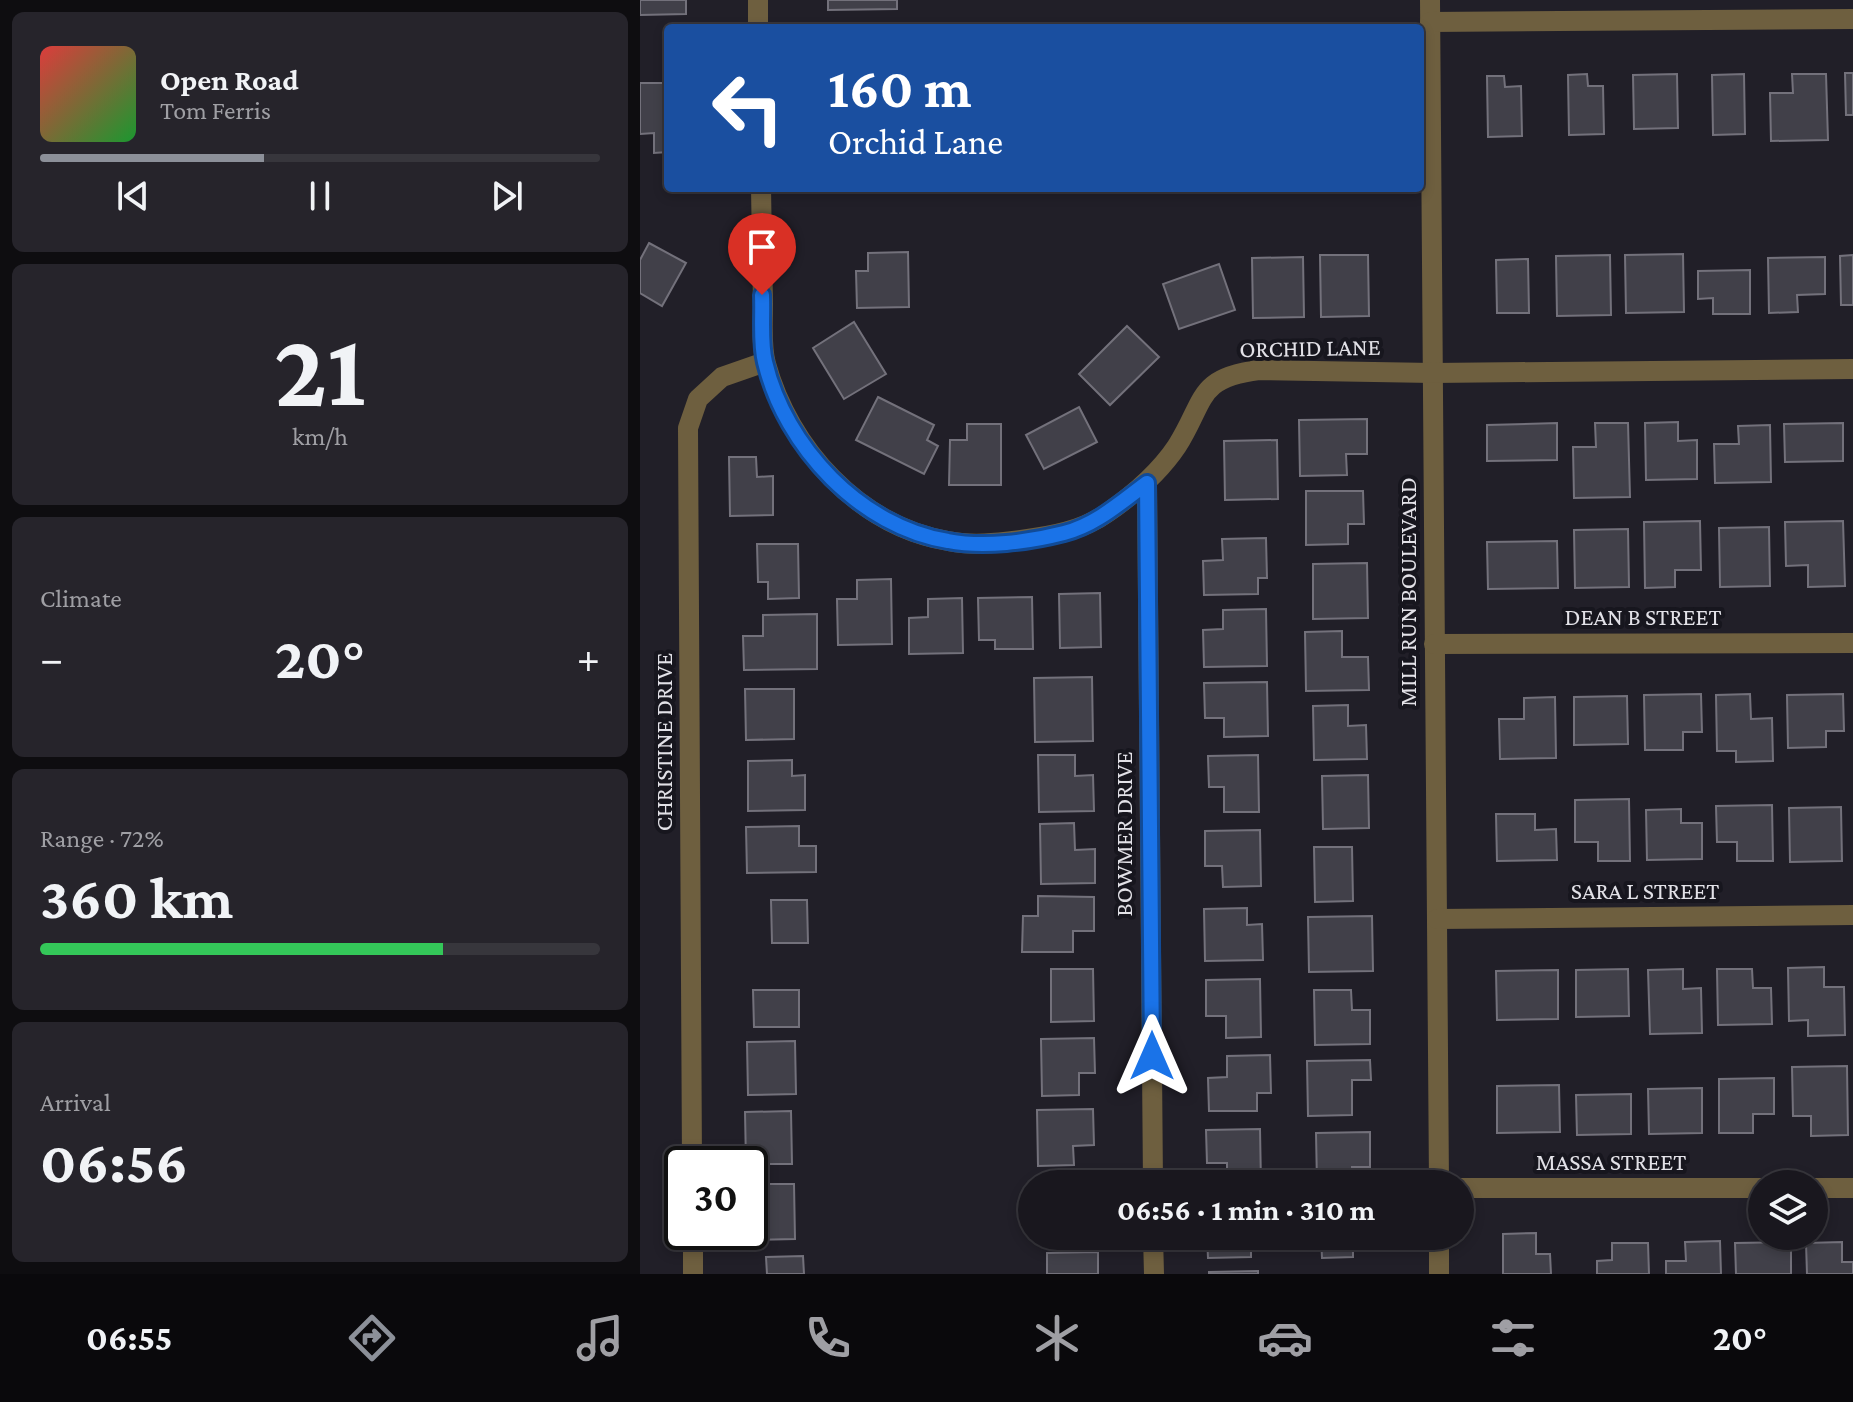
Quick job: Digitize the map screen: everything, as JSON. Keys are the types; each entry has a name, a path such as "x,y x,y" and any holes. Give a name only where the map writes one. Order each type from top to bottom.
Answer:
{"street":[{"path":"758,0 758,24"},
{"name":"MILL RUN BOULEVARD","path":"1430,0 1439,1170"},
{"path":"1430,22 1711,10 1853,19"},
{"name":"ORCHID LANE","path":"761,192 765,362 785,417 809,452 836,483 871,511 907,528 947,541 987,544 1065,533 1105,515 1147,483 1176,447 1199,401 1214,382 1233,373 1259,370 1433,373 1853,369"},
{"name":"CHRISTINE DRIVE","path":"692,1146 688,428 698,399 722,377 765,362"},
{"name":"BOWMER DRIVE","path":"1147,483 1153,1170"},
{"name":"DEAN B STREET","path":"1434,644 1853,643"},
{"name":"SARA L STREET","path":"1437,919 1853,915"},
{"name":"MASSA STREET","path":"1474,1188 1748,1188"},
{"path":"1828,1188 1853,1188"},
{"path":"693,1250 693,1274"},
{"path":"1153,1250 1154,1274"},
{"path":"1439,1250 1439,1274"}],"building":[{"path":"640,0 686,0 686,14 640,15"},
{"path":"828,0 897,0 897,9 828,10"},
{"path":"1845,73 1853,73 1853,115 1846,115"},
{"path":"1587,74 1588,86 1603,86 1604,134 1569,135 1568,75"},
{"path":"1677,74 1678,128 1634,129 1633,75"},
{"path":"1744,74 1745,134 1713,135 1712,75"},
{"path":"1792,74 1826,74 1828,140 1771,141 1770,93 1793,93"},
{"path":"1487,76 1504,76 1505,87 1521,86 1522,136 1488,137"},
{"path":"640,83 664,83 664,152 654,153 654,133 640,134"},
{"path":"649,243 686,263 662,306 640,293 640,260"},
{"path":"908,252 909,307 857,308 856,271 868,271 868,253"},
{"path":"1683,254 1684,312 1626,313 1625,255"},
{"path":"1320,255 1368,255 1369,316 1321,317"},
{"path":"1610,255 1611,315 1557,316 1556,256"},
{"path":"1853,255 1853,305 1841,305 1840,256"},
{"path":"1303,257 1304,317 1253,318 1252,258"},
{"path":"1825,257 1825,294 1797,295 1798,312 1769,313 1768,258"},
{"path":"1528,259 1529,313 1497,313 1496,260"},
{"path":"1219,264 1235,310 1179,329 1163,284"},
{"path":"1750,270 1750,314 1713,314 1713,298 1698,299 1698,271"},
{"path":"854,322 886,374 844,399 813,348"},
{"path":"1127,326 1159,357 1110,405 1079,374"},
{"path":"878,397 934,425 927,440 938,446 924,474 856,440"},
{"path":"1079,407 1097,442 1044,469 1026,435"},
{"path":"1367,419 1367,454 1346,454 1347,475 1300,476 1299,420"},
{"path":"1678,422 1678,441 1697,440 1697,479 1646,480 1645,423"},
{"path":"1557,423 1557,460 1487,461 1487,425"},
{"path":"1595,423 1628,423 1630,497 1574,498 1573,447 1596,447"},
{"path":"1843,423 1843,461 1785,462 1784,424"},
{"path":"967,424 1001,424 1001,485 949,485 950,440 967,440"},
{"path":"1770,425 1771,482 1715,483 1714,444 1739,444 1738,426"},
{"path":"1277,440 1278,499 1225,500 1224,441"},
{"path":"729,457 756,457 757,477 773,476 773,515 730,516"},
{"path":"1306,491 1363,491 1364,524 1348,524 1348,544 1306,545"},
{"path":"1700,521 1701,570 1675,570 1675,587 1645,588 1644,522"},
{"path":"1843,521 1845,586 1808,587 1808,565 1786,566 1785,522"},
{"path":"1769,527 1770,586 1720,587 1719,528"},
{"path":"1628,529 1629,587 1575,588 1574,530"},
{"path":"1266,538 1267,578 1258,578 1258,594 1204,595 1203,561 1223,560 1222,539"},
{"path":"1557,541 1558,588 1488,589 1487,542"},
{"path":"757,544 798,544 799,598 768,599 768,582 758,582"},
{"path":"1367,563 1368,618 1313,619 1313,564"},
{"path":"891,579 892,644 838,645 837,599 857,599 857,580"},
{"path":"1100,593 1101,647 1060,648 1059,594"},
{"path":"1032,597 1033,649 995,649 995,640 979,640 978,598"},
{"path":"962,598 963,653 909,654 909,618 928,617 928,599"},
{"path":"1266,609 1267,666 1204,667 1203,630 1223,629 1223,610"},
{"path":"817,614 817,669 744,670 743,636 763,636 763,615"},
{"path":"1342,631 1342,657 1368,657 1369,690 1306,691 1305,632"},
{"path":"1092,677 1093,741 1035,742 1034,678"},
{"path":"1267,682 1268,736 1224,737 1224,718 1205,718 1204,683"},
{"path":"745,689 794,689 794,739 746,740"},
{"path":"1701,694 1702,732 1683,732 1683,750 1645,750 1644,695"},
{"path":"1750,694 1751,719 1772,718 1773,761 1736,762 1736,751 1717,751 1716,695"},
{"path":"1843,694 1844,731 1826,731 1826,747 1788,748 1787,695"},
{"path":"1627,696 1628,744 1574,745 1574,697"},
{"path":"1555,697 1556,758 1500,759 1499,719 1524,719 1524,698"},
{"path":"1348,705 1348,726 1366,725 1367,759 1314,760 1313,706"},
{"path":"1038,755 1075,755 1075,776 1093,775 1094,811 1039,812"},
{"path":"1258,755 1259,812 1224,812 1224,787 1209,787 1208,756"},
{"path":"792,760 792,776 805,775 805,810 748,811 748,761"},
{"path":"1368,775 1369,828 1323,829 1322,776"},
{"path":"1629,799 1630,861 1598,861 1598,842 1575,842 1575,800"},
{"path":"1772,805 1773,861 1737,861 1737,842 1717,842 1716,806"},
{"path":"1841,807 1842,861 1790,862 1789,808"},
{"path":"1681,809 1681,823 1702,823 1702,859 1647,860 1646,810"},
{"path":"1496,814 1535,814 1535,830 1556,829 1557,860 1497,861"},
{"path":"1074,823 1075,850 1095,849 1095,883 1041,884 1040,824"},
{"path":"799,826 799,846 816,846 816,872 747,873 746,827"},
{"path":"1260,830 1261,886 1223,887 1222,866 1205,866 1205,831"},
{"path":"1314,847 1352,847 1353,901 1315,902"},
{"path":"1038,896 1094,897 1094,931 1073,931 1073,952 1022,952 1023,916 1038,916"},
{"path":"771,900 807,900 808,943 772,943"},
{"path":"1247,908 1247,925 1262,924 1263,960 1205,961 1204,909"},
{"path":"1372,916 1373,971 1309,972 1308,917"},
{"path":"1824,967 1824,987 1844,987 1845,1035 1808,1036 1808,1020 1789,1021 1788,968"},
{"path":"1051,969 1093,969 1094,1021 1051,1022"},
{"path":"1628,969 1629,1016 1576,1017 1576,970"},
{"path":"1683,969 1683,989 1701,988 1702,1033 1650,1034 1648,970"},
{"path":"1717,969 1752,969 1753,988 1771,988 1772,1024 1718,1025"},
{"path":"1558,970 1558,1019 1497,1020 1496,971"},
{"path":"1260,979 1261,1037 1226,1038 1226,1016 1206,1016 1206,980"},
{"path":"753,990 799,990 799,1027 754,1027"},
{"path":"1314,990 1351,990 1352,1010 1370,1010 1370,1044 1315,1045"},
{"path":"1094,1038 1095,1073 1079,1073 1079,1095 1042,1096 1041,1039"},
{"path":"795,1041 796,1094 748,1095 747,1042"},
{"path":"1270,1055 1271,1093 1257,1093 1257,1111 1209,1111 1208,1078 1227,1077 1227,1056"},
{"path":"1370,1060 1371,1080 1352,1080 1352,1115 1308,1116 1307,1061"},
{"path":"1847,1066 1848,1135 1811,1136 1811,1116 1793,1116 1792,1067"},
{"path":"1774,1078 1774,1114 1753,1114 1753,1133 1719,1133 1719,1079"},
{"path":"1559,1085 1560,1132 1497,1133 1497,1086"},
{"path":"1702,1088 1702,1133 1649,1134 1648,1089"},
{"path":"1631,1094 1631,1134 1577,1135 1576,1095"},
{"path":"1093,1109 1094,1145 1073,1146 1074,1165 1038,1166 1037,1110"},
{"path":"791,1111 792,1164 768,1164 768,1146 746,1146 745,1112"},
{"path":"1260,1129 1261,1170 1227,1170 1227,1163 1207,1163 1206,1130"},
{"path":"1370,1132 1370,1167 1317,1170 1316,1133"},
{"path":"768,1184 794,1184 795,1239 768,1240"},
{"path":"1536,1233 1536,1254 1550,1254 1551,1274 1503,1274 1503,1234"},
{"path":"1720,1241 1721,1274 1666,1274 1666,1261 1686,1261 1685,1242"},
{"path":"1828,1242 1842,1242 1842,1262 1853,1262 1853,1274 1807,1274 1806,1250 1828,1250"},
{"path":"1612,1243 1648,1243 1649,1274 1597,1274 1597,1261 1612,1260"},
{"path":"1735,1243 1748,1243 1748,1250 1791,1250 1791,1274 1736,1274"},
{"path":"1208,1250 1251,1250 1251,1257 1208,1258"},
{"path":"1322,1250 1353,1250 1353,1257 1322,1258"},
{"path":"1098,1252 1098,1274 1047,1274 1047,1253"},
{"path":"803,1256 804,1274 767,1274 766,1257"},
{"path":"1258,1271 1258,1274 1209,1274 1209,1272"}],"route":[{"path":"762,295 765,362 785,417 809,452 836,483 871,511 889,520 947,541 987,544 1065,533 1105,515 1147,483 1152,1056"}]}
